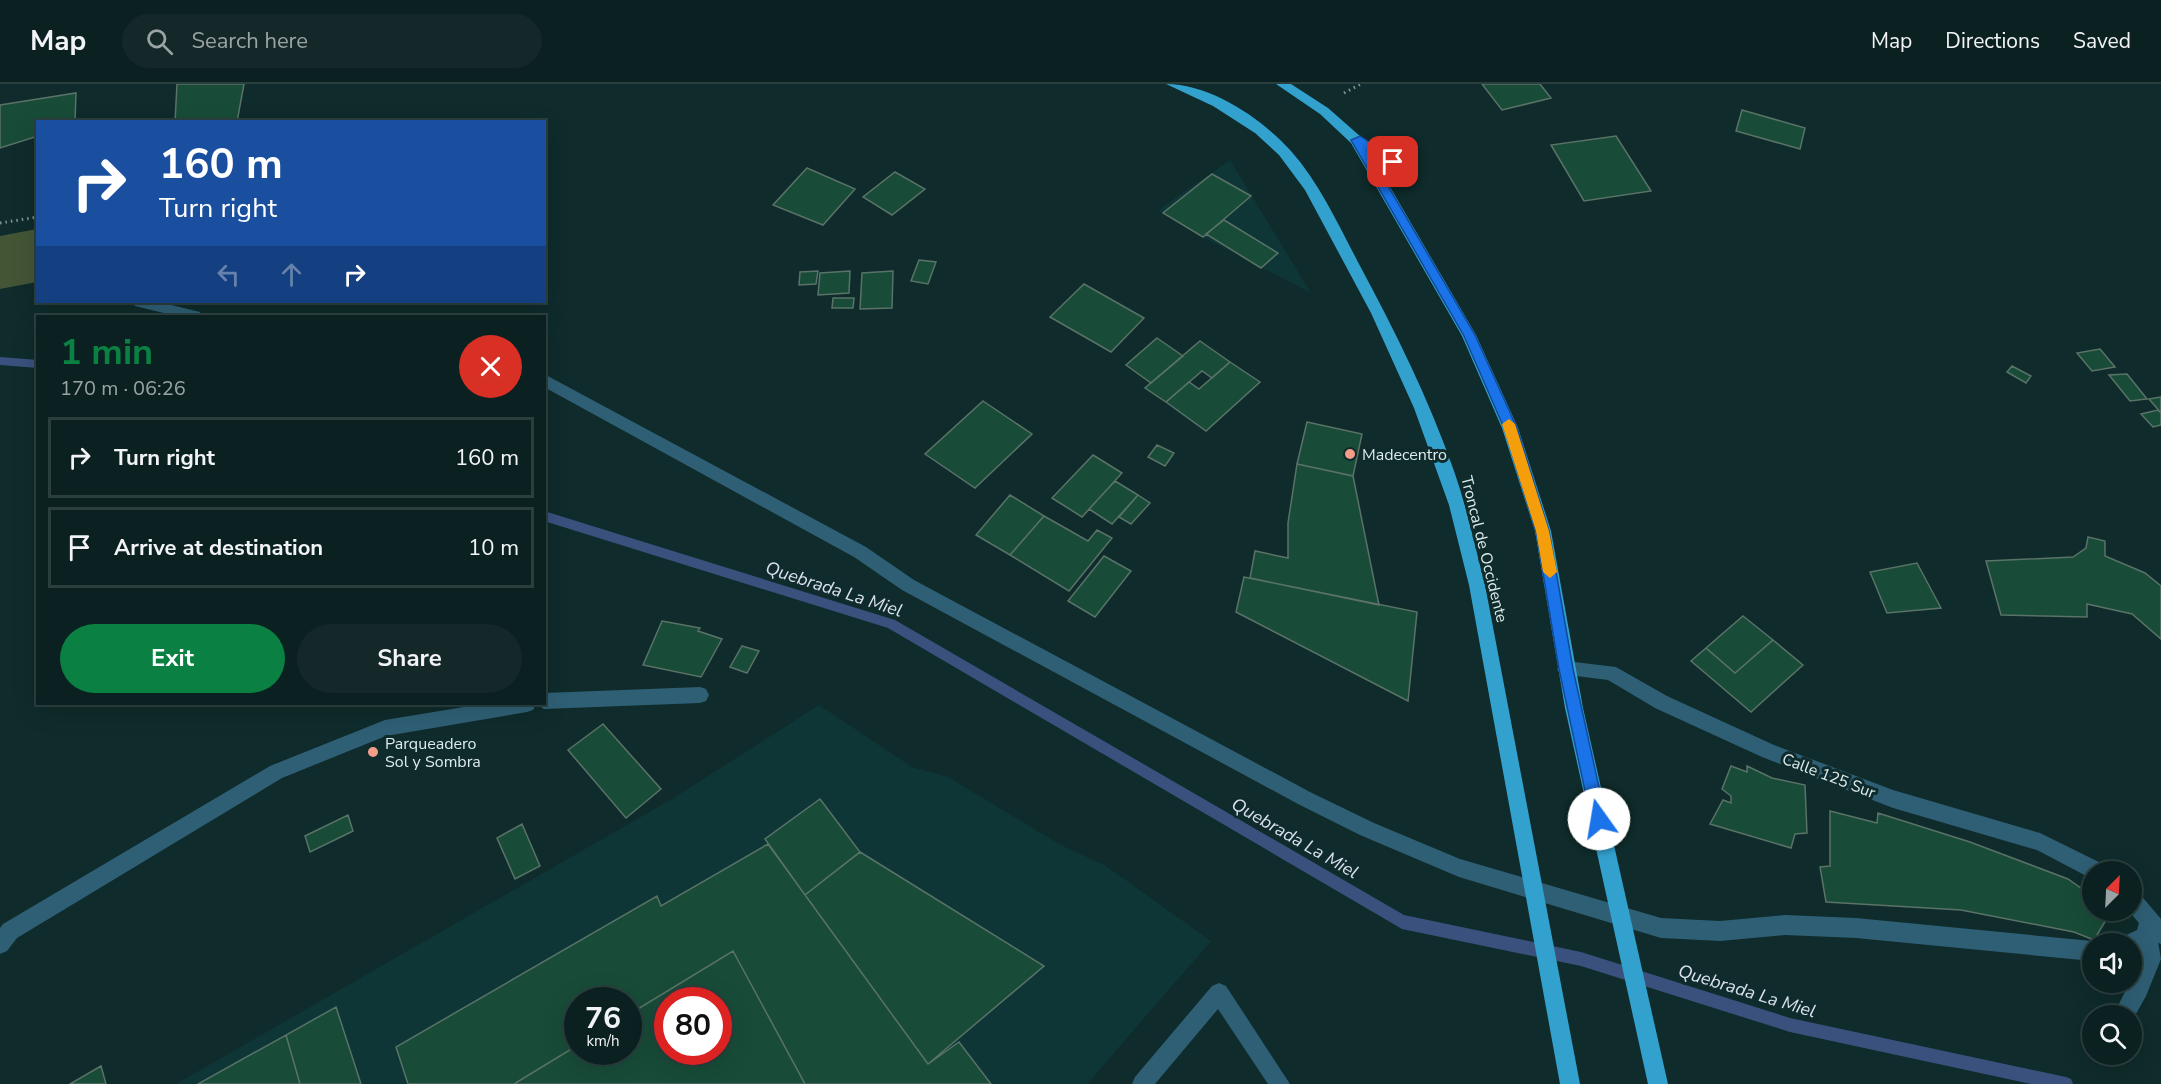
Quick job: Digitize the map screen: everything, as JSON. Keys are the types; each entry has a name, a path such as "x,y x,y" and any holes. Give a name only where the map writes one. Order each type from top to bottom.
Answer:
{"highway":[{"name":"Troncal de Occidente","path":"1172,84 1195,92 1240,116 1282,150 1300,171 1380,316 1430,429 1457,505 1477,585 1570,1084"},
{"path":"1282,84 1324,111 1356,140 1469,335 1504,411 1543,531 1574,708 1658,1084"}],"street":[{"path":"1356,140 1360,140 1410,173"},
{"path":"144,303 191,315"},
{"path":"546,381 860,552 908,585 1304,798 1367,829 1459,868 1661,928 1720,931 1785,925 1856,928 2082,950"},
{"name":"Calle 125 Sur","path":"1566,669 1610,672 1636,685 1661,702 1768,751 1893,799 2040,842 2082,864"},
{"path":"546,700 700,695"},
{"path":"0,944 10,931 276,772 385,728 520,705"},
{"path":"2130,1005 2139,990 2152,957 2146,933"},
{"path":"1142,1084 1219,993 1280,1084"}],"path":[{"path":"1354,90 1361,84"},
{"path":"0,223 36,217"}],"shaded area":[{"path":"1230,160 1311,293 1203,237 1158,210"},
{"path":"819,705 912,767 948,777 1059,844 1106,866 1211,941 1087,1084 176,1084 672,799"}],"green space":[{"path":"36,229 36,282 0,289 0,236"}],"building":[{"path":"177,84 244,84 237,120 175,120"},
{"path":"1482,84 1540,84 1551,98 1502,110"},
{"path":"76,93 75,120 36,120 36,137 0,148 0,105"},
{"path":"1742,110 1805,128 1800,149 1736,131"},
{"path":"1616,136 1651,191 1584,201 1551,145"},
{"path":"807,168 855,189 823,225 773,205"},
{"path":"895,172 925,189 892,215 863,197"},
{"path":"1212,174 1251,196 1203,237 1163,213"},
{"path":"1224,220 1278,253 1261,268 1206,234"},
{"path":"919,260 936,262 928,284 911,281"},
{"path":"818,271 816,284 799,285 800,272"},
{"path":"850,271 849,293 818,295 820,273"},
{"path":"893,271 892,308 860,309 862,273"},
{"path":"1084,284 1144,318 1111,352 1050,317"},
{"path":"833,298 854,298 853,308 832,308"},
{"path":"1157,338 1183,356 1151,383 1126,365"},
{"path":"1200,341 1230,362 1212,378 1202,371 1166,402 1145,388"},
{"path":"2100,349 2115,367 2092,371 2077,353"},
{"path":"1230,362 1260,382 1206,431 1166,402 1189,382 1199,389"},
{"path":"2012,366 2031,376 2026,383 2007,372"},
{"path":"2127,374 2147,399 2130,401 2109,375"},
{"path":"2161,397 2161,413 2149,399"},
{"path":"983,401 1032,434 975,488 925,454"},
{"path":"2158,410 2161,413 2161,425 2153,427 2141,414"},
{"path":"1307,422 1362,434 1353,476 1297,464"},
{"path":"1157,445 1174,453 1165,466 1148,457"},
{"path":"1093,455 1122,473 1082,517 1052,498"},
{"path":"1297,464 1353,476 1379,605 1250,578 1255,551 1288,558 1288,523"},
{"path":"1115,481 1138,495 1112,524 1089,509"},
{"path":"1010,495 1044,516 1010,555 976,535"},
{"path":"1138,495 1150,503 1131,524 1119,517"},
{"path":"1044,516 1088,541 1097,530 1112,538 1069,591 1010,555"},
{"path":"2088,537 2105,541 2105,556 2145,573 2161,586 2161,639 2132,614 2087,604 2087,617 2001,615 1986,561 2073,557 2086,548"},
{"path":"1104,556 1131,571 1095,617 1068,601"},
{"path":"1917,563 1941,608 1887,613 1870,572"},
{"path":"1244,577 1417,612 1408,701 1236,612"},
{"path":"1743,616 1773,640 1735,673 1706,648"},
{"path":"662,621 700,628 698,631 722,639 701,677 643,665"},
{"path":"1773,640 1803,665 1751,712 1691,661 1706,648 1735,673"},
{"path":"742,646 759,651 747,673 730,667"},
{"path":"603,724 661,789 626,818 568,750"},
{"path":"1731,766 1747,772 1747,766 1772,778 1805,785 1807,833 1795,834 1791,848 1710,824 1723,800 1731,803 1731,796 1722,789"},
{"path":"820,799 860,852 805,895 765,839"},
{"path":"1830,811 1877,823 1878,813 1970,842 2068,879 2082,889 2082,921 2105,921 2098,933 2082,933 2082,935 1961,910 1826,902 1820,867 1830,866"},
{"path":"348,815 353,831 310,852 305,836"},
{"path":"522,824 540,866 515,879 497,838"},
{"path":"768,844 928,1064 959,1042 991,1084 805,1084 733,951 674,987 654,987 654,999 642,1006 642,987 564,987 564,1054 514,1084 408,1084 396,1047 657,896 661,906"},
{"path":"860,852 1044,966 928,1064 805,895"},
{"path":"733,951 805,1084 514,1084 564,1054 564,1065 642,1065 642,1006 654,999 654,1065 732,1065 732,987 674,987"},
{"path":"336,1007 361,1084 300,1084 286,1035"},
{"path":"286,1035 300,1084 198,1084"},
{"path":"101,1066 106,1084 70,1084"}],"waterway":[{"name":"Quebrada La Miel","path":"0,361 36,364"},
{"name":"Quebrada La Miel","path":"546,517 891,624 1402,922 1581,959 1790,1025 2066,1084"}],"slow traffic":[{"path":"1509,424 1543,531 1550,572"}],"place":[{"name":"Madecentro","path":"1350,454"},
{"name":"Parqueadero Sol y Sombra","path":"373,752"}],"route":[{"path":"1393,162 1360,140 1356,140 1469,335 1497,394 1510,428 1543,531 1566,669 1599,819"}]}
